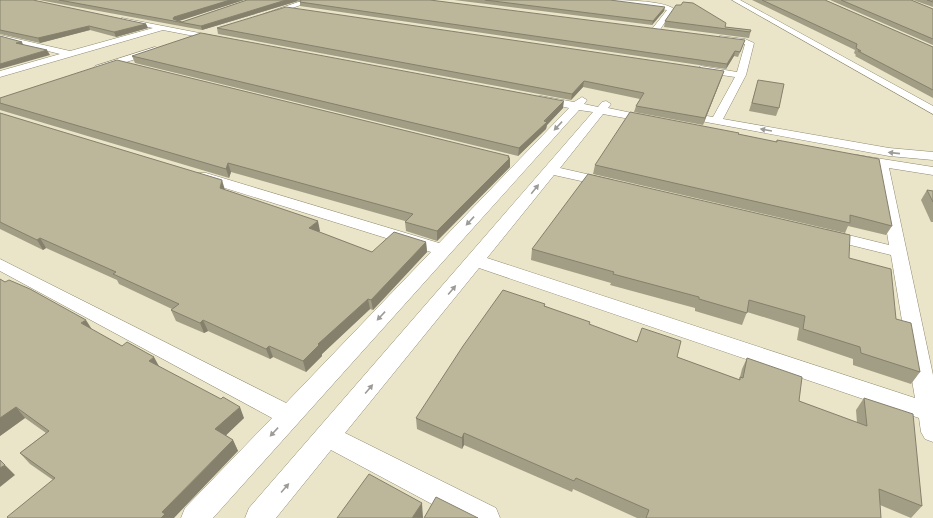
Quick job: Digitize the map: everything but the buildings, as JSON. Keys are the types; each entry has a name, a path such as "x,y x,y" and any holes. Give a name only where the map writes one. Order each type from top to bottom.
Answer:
{"street":[{"path":"260,16 311,0"},
{"path":"606,0 659,6 670,9 656,29"},
{"path":"735,0 933,111"},
{"path":"288,8 311,11"},
{"path":"179,42 201,35 222,30 116,15 165,27 201,35 232,41"},
{"path":"0,74 165,27"},
{"path":"0,37 69,54"},
{"path":"715,37 750,42 741,75 716,121"},
{"path":"91,70 165,47"},
{"path":"114,62 137,68"},
{"path":"694,68 741,75"},
{"path":"538,88 580,102"},
{"path":"530,97 608,105 661,122"},
{"path":"195,518 443,250 516,161 580,102"},
{"path":"260,518 551,170 608,105"},
{"path":"670,113 889,152 933,156"},
{"path":"676,125 821,152"},
{"path":"844,157 933,171"},
{"path":"882,164 933,432"},
{"path":"551,170 621,186"},
{"path":"191,173 443,250"},
{"path":"813,232 898,252"},
{"path":"476,261 930,412"},
{"path":"0,264 290,416"},
{"path":"329,437 486,518"}]}
